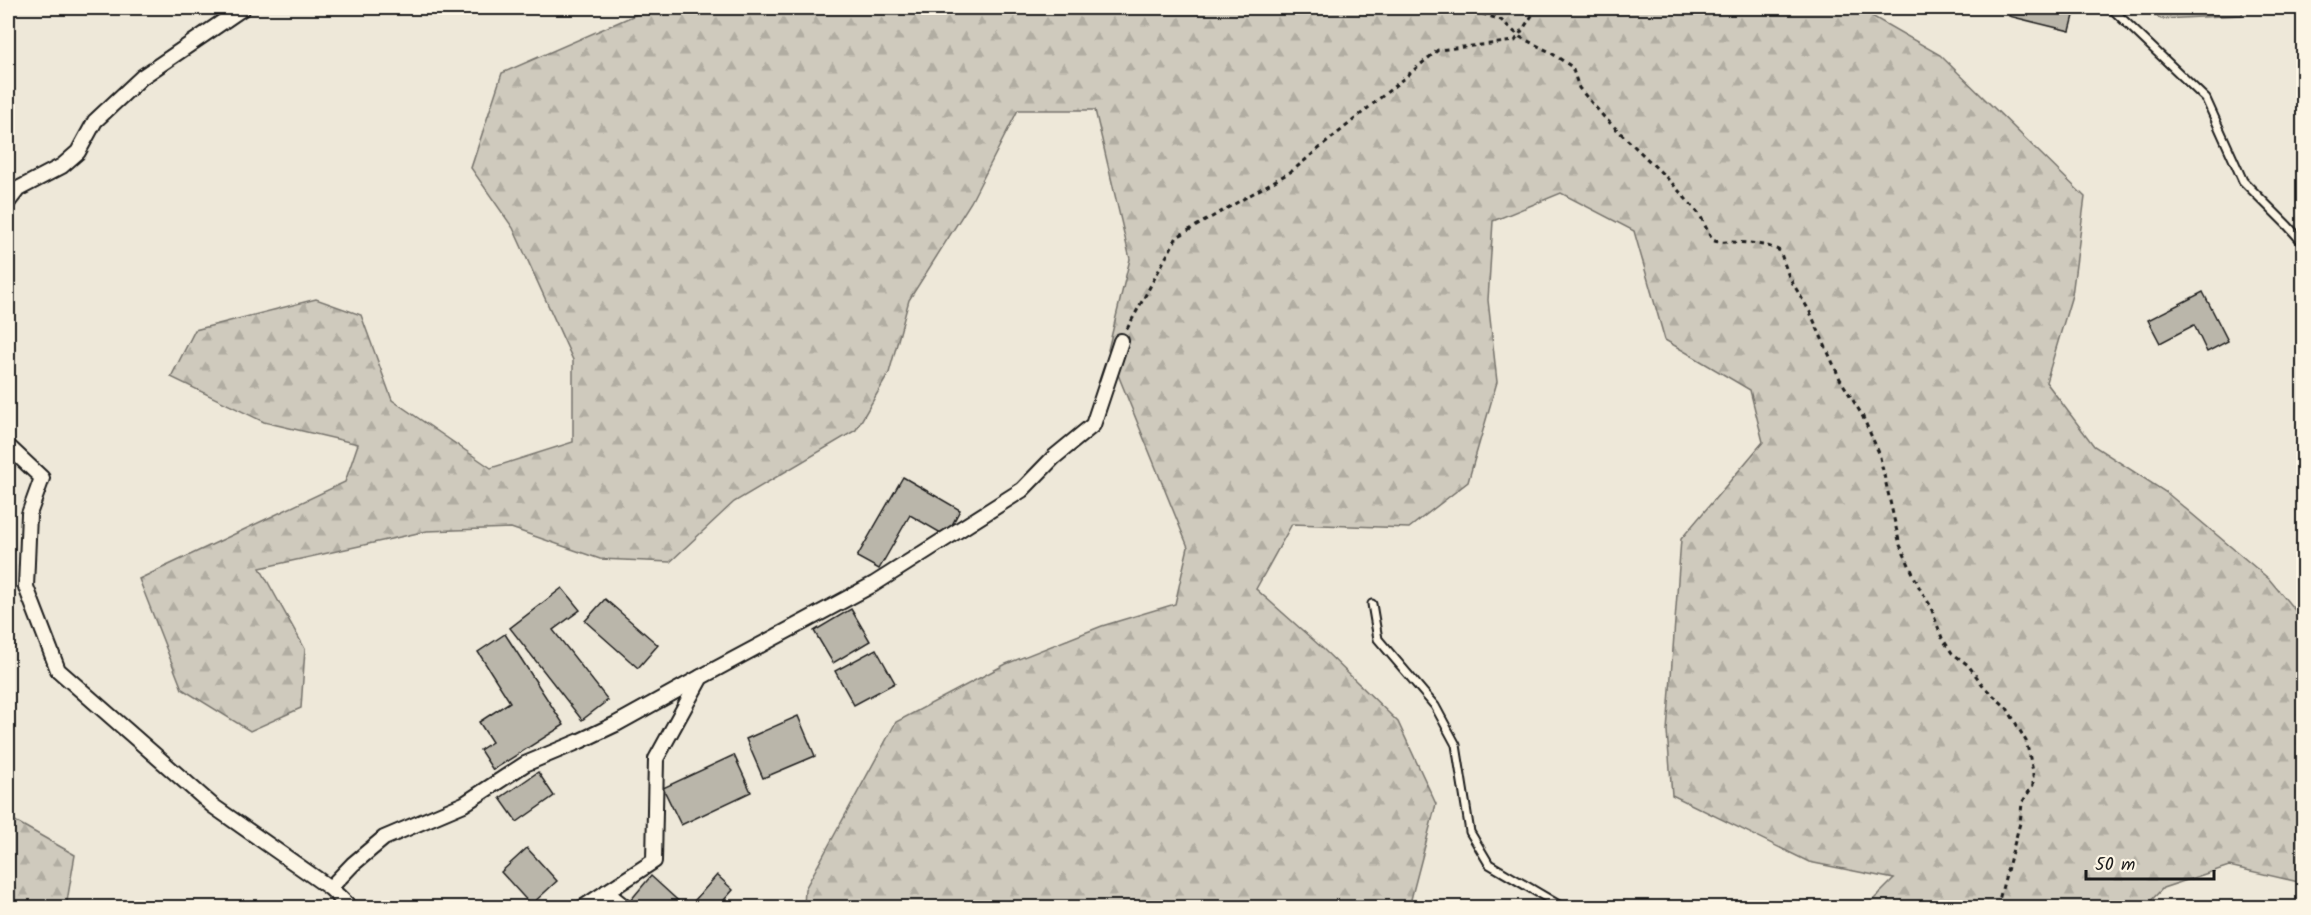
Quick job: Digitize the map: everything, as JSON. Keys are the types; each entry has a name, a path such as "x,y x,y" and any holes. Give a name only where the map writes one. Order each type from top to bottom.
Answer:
{"street":[{"path":"8,202 18,189 62,166 78,152 95,121 142,78 243,8"},
{"path":"330,888 353,864 384,838 464,804 525,764 589,737 874,584 1022,490 1054,457 1093,424 1120,341"},
{"path":"8,447 42,478 29,514 26,587 58,670 213,806 330,888 351,908"},
{"path":"582,908 654,861 656,759 701,677"},
{"path":"606,892 626,908"}],"lane":[{"path":"2111,8 2206,99 2243,181 2304,244"},
{"path":"1372,604 1378,639 1435,706 1455,746 1470,832 1489,864 1564,908"}],"path":[{"path":"1465,8 1501,20 1518,36 1550,52 1572,67 1579,88 1604,117 1671,182 1700,215 1712,240 1720,244 1728,242 1768,245 1780,251 1789,277 1810,312 1840,379 1862,415 1879,453 1900,545 1930,605 1942,639 1952,653 1968,665 1985,688 2007,708 2026,741 2033,771 2033,785 2022,803 2020,823 1999,900 2002,908"},
{"path":"1120,341 1177,237 1292,171 1438,50 1515,41 1537,8"}],"green space":[{"path":"651,8 1858,8 1940,55 2085,197 2072,295 2046,382 2094,446 2167,493 2269,579 2303,620 2303,883 2229,866 2163,888 2145,907 1866,907 1894,879 1809,862 1672,795 1667,731 1681,539 1763,442 1750,390 1665,340 1634,231 1561,193 1493,221 1488,300 1497,382 1468,482 1409,528 1292,524 1256,589 1320,646 1398,722 1436,804 1409,907 804,907 805,889 896,722 1006,664 1102,626 1175,604 1188,547 1108,350 1130,259 1095,110 1018,110 971,202 909,300 889,373 856,430 734,502 670,562 600,559 511,528 427,531 260,568 305,649 301,708 250,731 182,689 139,579 345,482 358,444 264,422 171,377 195,330 316,299 361,315 392,400 491,468 573,442 573,360 513,228 471,168 502,73"},
{"path":"2143,8 2243,8 2242,15 2161,19"},
{"path":"8,817 75,855 66,907 8,907"}],"building":[{"path":"2011,8 2076,8 2070,31 2009,16"},
{"path":"2203,292 2228,341 2207,352 2194,325 2160,343 2148,320"},
{"path":"903,477 960,510 946,536 910,515 879,569 857,557"},
{"path":"562,588 580,610 553,630 608,700 582,720 510,628"},
{"path":"605,599 658,645 638,668 585,621"},
{"path":"851,609 870,641 833,663 814,631"},
{"path":"505,634 564,725 493,770 480,750 492,742 479,722 510,702 478,652"},
{"path":"876,649 895,683 854,705 835,671"},
{"path":"798,716 815,756 763,778 746,739"},
{"path":"734,755 751,792 681,825 663,788"},
{"path":"538,772 554,796 517,822 500,798"},
{"path":"527,848 557,881 531,905 501,872"},
{"path":"717,875 733,890 717,908 688,908"},
{"path":"651,876 686,908 637,908 630,901"}]}
